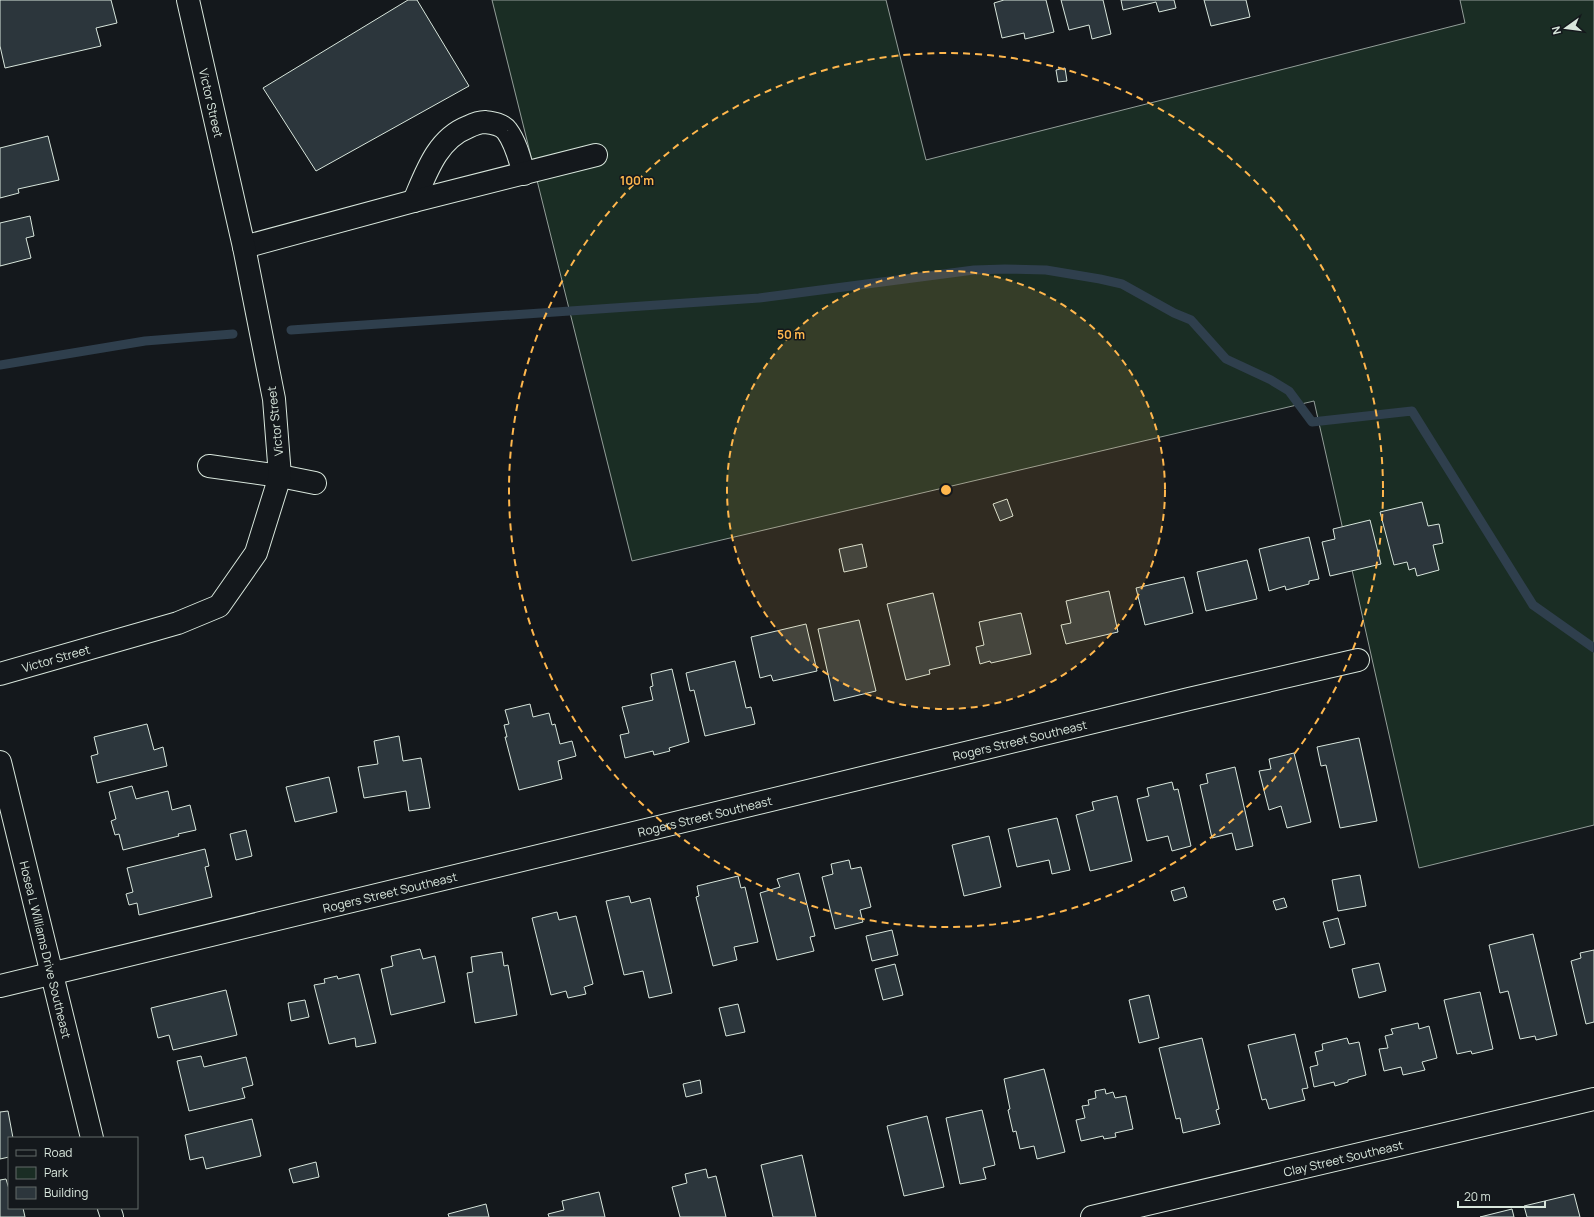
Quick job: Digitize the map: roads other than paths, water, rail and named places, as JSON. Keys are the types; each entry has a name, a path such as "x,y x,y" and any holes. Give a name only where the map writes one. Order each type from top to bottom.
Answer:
{"street":[{"name":"Victor Street","path":"0,674 178,623 219,606 256,553 280,476 274,398 244,247 188,0"},
{"path":"414,201 428,167 444,144 461,130 480,122 496,123 506,130 516,148 524,174"},
{"path":"244,247 414,201 596,155"},
{"path":"209,466 280,476 315,483"},
{"name":"Rogers Street Southeast","path":"0,986 1189,699 1358,660"},
{"name":"Hosea L Williams Drive Southeast","path":"0,762 92,1137"},
{"name":"Clay Street Southeast","path":"1092,1217 1594,1099"}],"waterway":[{"path":"291,330 759,298 974,270 1046,270 1122,284 1174,313 1191,320 1226,359 1271,380 1289,391 1312,422 1412,411 1533,605 1594,648"},
{"path":"0,365 145,341 233,334"}]}
